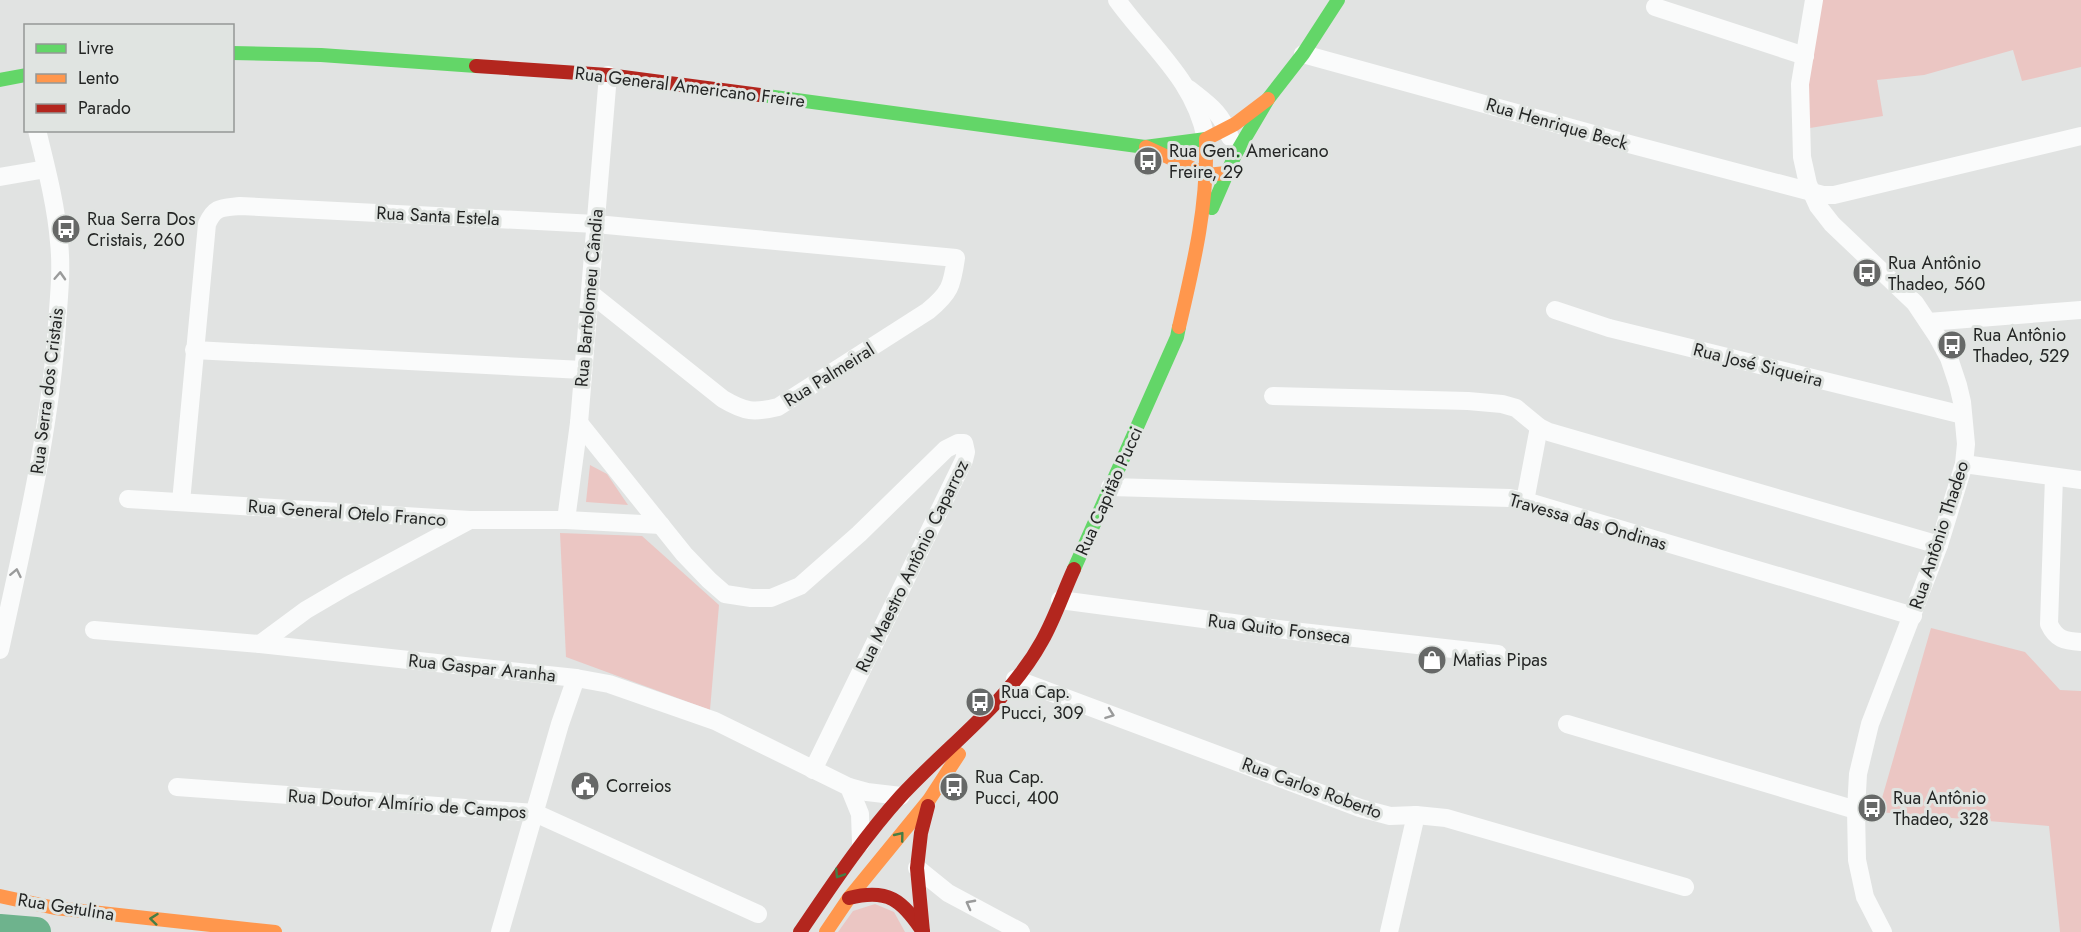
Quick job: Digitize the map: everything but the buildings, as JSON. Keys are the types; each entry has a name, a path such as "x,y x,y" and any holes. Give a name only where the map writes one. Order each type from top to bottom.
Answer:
{"main road":[{"path":"1206,139 1227,129 1268,99 1303,54 1338,0"},
{"name":"Rua General Americano Freire","path":"234,53 321,55 608,75 1145,147 1206,139"},
{"path":"0,80 24,77"},
{"name":"Rua Capitão Pucci","path":"1200,234 1235,155 1268,99"},
{"name":"Rua Capitão Pucci","path":"800,932 861,843 901,796 973,727 1016,680 1042,641 1177,337 1200,234 1207,175 1206,139"},
{"name":"Rua General Americano Freire","path":"1145,147 1207,175"},
{"path":"1207,175 1226,173"},
{"name":"Rua Capitão Pucci","path":"930,800 973,727"},
{"path":"849,898 864,893 879,893 897,899 907,907 923,932 917,868 921,833 930,800"},
{"path":"827,929 849,898 930,800"},
{"name":"Rua Getulina","path":"0,896 55,908 275,932"}],"street":[{"name":"Rua Antônio Thadeo","path":"1814,0 1800,84 1802,157 1808,184 1818,206 1832,224 1915,303 1928,322 1949,358 1958,385 1966,444 1964,465 1939,545 1870,724 1858,774 1857,860 1865,897 1882,932"},
{"path":"1121,2 1163,53 1187,88 1203,121 1206,139"},
{"path":"1655,7 1805,56"},
{"name":"Rua Henrique Beck","path":"1303,54 1812,194 1834,195 2081,136"},
{"name":"Rua Bartolomeu Cândia","path":"566,520 579,423 608,75"},
{"path":"1187,88 1217,111 1227,129 1235,155"},
{"name":"Rua Serra dos Cristais","path":"0,651 46,426 55,359 61,269 60,242 38,132"},
{"path":"0,177 46,169"},
{"name":"Rua Santa Estela","path":"181,502 207,224 211,214 220,208 240,206 596,224 956,258"},
{"name":"Rua Palmeiral","path":"590,293 723,399 740,410 759,411 778,407 928,312 944,299 951,289 956,258"},
{"name":"Rua José Siqueira","path":"1555,309 1609,328 1963,415"},
{"path":"1928,322 2081,310"},
{"path":"194,350 584,370"},
{"path":"1274,396 1468,401 1502,404 1516,408 1539,427 1571,439 1939,545"},
{"name":"Rua Maestro Antônio Caparroz","path":"579,423 684,554 725,594 751,598 771,598 800,586 859,534 946,449 958,442 963,442 966,452 964,460 813,770"},
{"path":"1525,501 1539,427"},
{"path":"1964,465 2081,480"},
{"path":"2054,477 2049,624 2054,634 2068,641 2081,642"},
{"name":"Travessa das Ondinas","path":"1110,487 1483,496 1525,501 1913,616"},
{"name":"Rua General Otelo Franco","path":"128,499 470,520 566,520 661,525"},
{"path":"260,644 306,610 470,520"},
{"name":"Rua Quito Fonseca","path":"1060,600 1312,633 1498,654"},
{"name":"Rua Gaspar Aranha","path":"93,630 260,644 576,678 609,684 715,722 849,787 867,792 901,796"},
{"path":"500,932 560,724 576,678"},
{"name":"Rua Carlos Roberto","path":"1016,680 1360,808 1390,816 1416,815 1446,818 1685,887"},
{"path":"1567,724 1856,810"},
{"name":"Rua Doutor Almírio de Campos","path":"177,787 535,813 758,914"},
{"path":"849,787 860,814 861,843"},
{"path":"1389,932 1416,815"},
{"path":"917,868 948,893 1022,932"}],"shaded area":[{"path":"1819,0 2081,0 2081,67 2022,81 2013,50 1924,75 1877,80 1883,116 1810,128 1805,83"},
{"path":"590,465 607,474 628,505 586,502"},
{"path":"560,533 642,536 719,605 710,710 566,657"},
{"path":"1931,628 2025,652 2060,690 2081,691 2081,932 2060,932 2049,826 1878,812"},
{"path":"875,904 894,912 905,932 838,932 853,911"}],"waterway":[{"path":"0,929 36,932"}],"traffic: fast":[{"path":"1212,208 1235,155 1268,99 1303,54 1338,0"},
{"path":"234,53 321,55 476,66"},
{"path":"0,80 24,75"},
{"path":"760,95 1145,147 1206,139"},
{"path":"1074,569 1177,337 1179,327"}],"traffic: slow":[{"path":"1179,327 1195,257 1202,211 1206,139 1235,124 1268,99"},
{"path":"1146,147 1207,175 1226,173"},
{"path":"826,932 849,898 929,800 959,754"},
{"path":"0,896 55,908 275,932"}],"traffic: jam":[{"path":"476,66 608,75 760,95"},
{"path":"800,932 848,862 887,812 919,777 995,704 1028,663 1047,632 1074,569"},
{"path":"923,932 917,868 921,833 928,806"},
{"path":"849,898 874,895 893,899 908,912 923,932"}],"place":[{"name":"Rua Gen. Americano Freire, 29","path":"1148,161"},
{"name":"Rua Serra Dos Cristais, 260","path":"66,229"},
{"name":"Rua Antônio Thadeo, 560","path":"1867,273"},
{"name":"Rua Antônio Thadeo, 529","path":"1952,345"},
{"name":"Matias Pipas","path":"1432,660"},
{"name":"Rua Cap. Pucci, 309","path":"980,702"},
{"name":"Correios","path":"585,786"},
{"name":"Rua Cap. Pucci, 400","path":"954,787"},
{"name":"Rua Antônio Thadeo, 328","path":"1872,808"}]}
